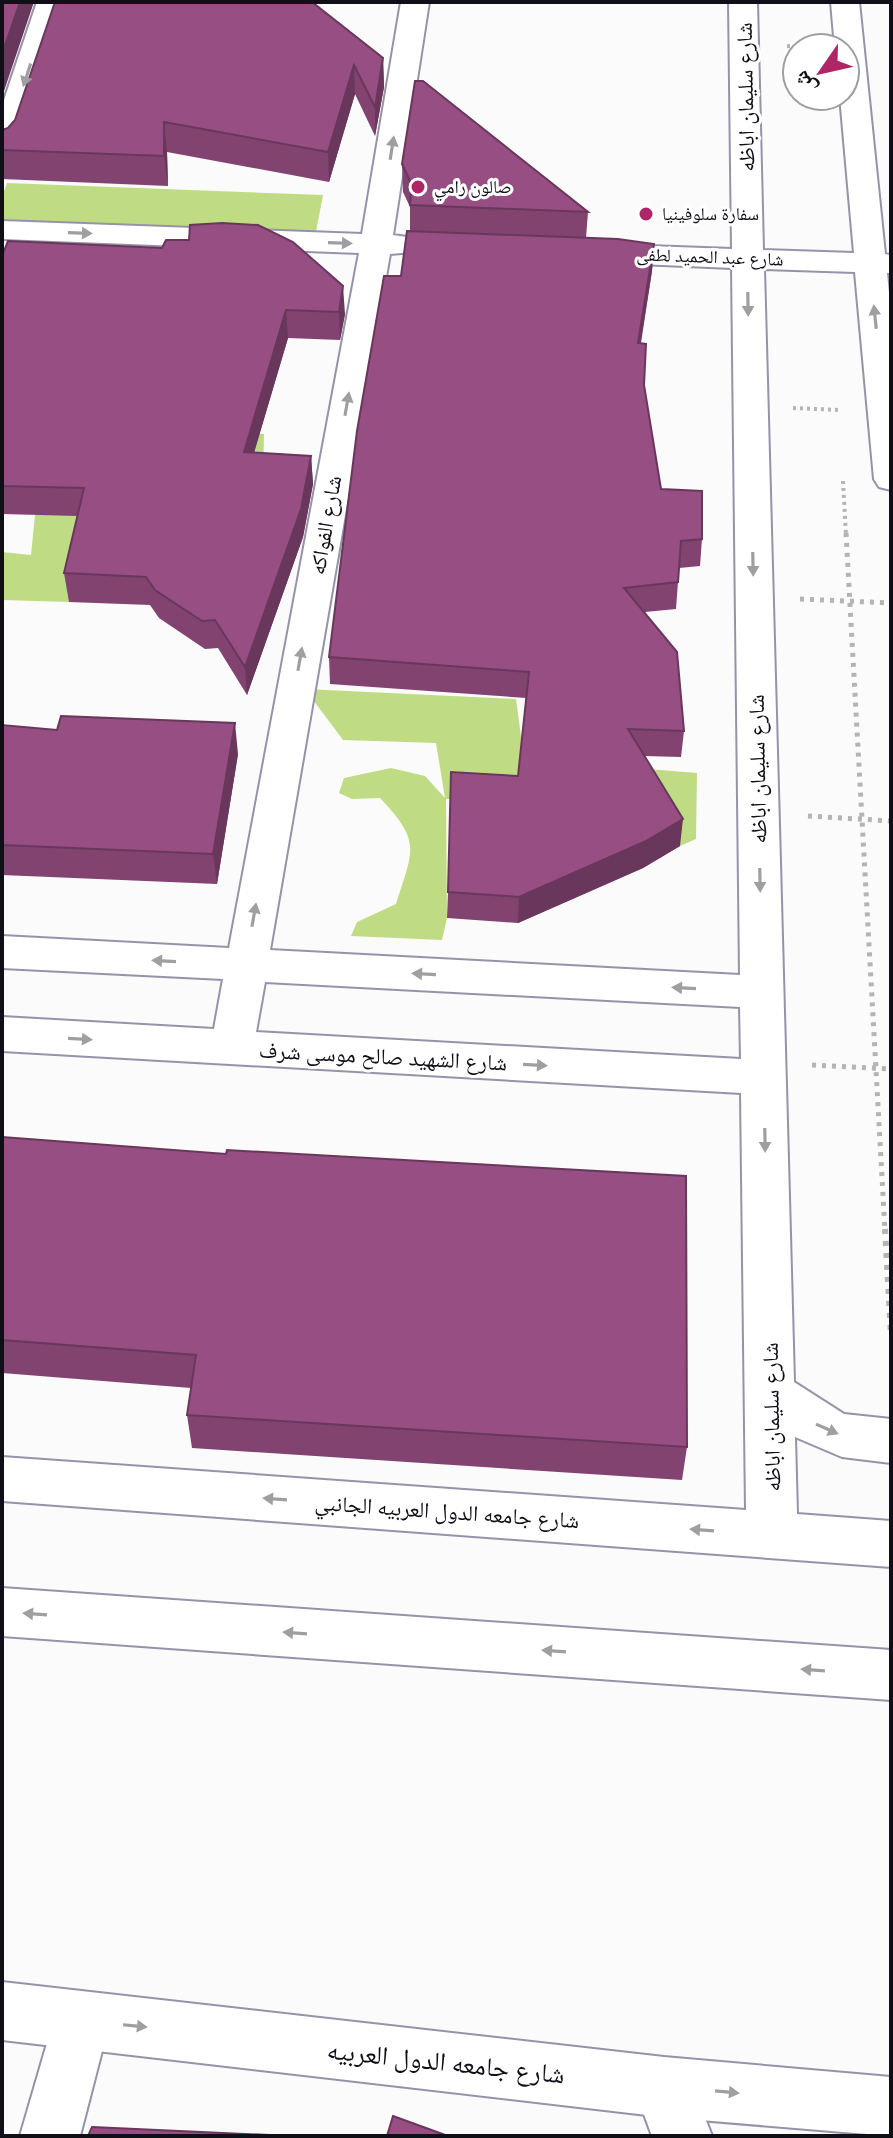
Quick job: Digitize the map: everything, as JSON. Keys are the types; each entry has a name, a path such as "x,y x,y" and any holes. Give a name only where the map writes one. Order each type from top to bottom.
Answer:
{"street":[{"path":"2,149 51,2"},
{"name":"شارع الفواكه","path":"232,1047 376,244 415,2"},
{"name":"شارع سليمان اباظه","path":"743,2 772,1535"},
{"path":"845,2 880,264 884,411 891,479"},
{"path":"2,230 438,246"},
{"name":"شارع عبد الحميد لطفى","path":"562,251 880,264"},
{"path":"2,952 762,992"},
{"name":"شارع الشهيد صالح موسى شرف","path":"2,1034 763,1070"},
{"path":"771,1393 801,1417 837,1434 876,1442 891,1441"},
{"name":"شارع جامعه الدول العربيه الجانبي","path":"2,1479 891,1544"},
{"path":"2,1612 891,1675"},
{"name":"شارع جامعه الدول العربيه","path":"2,2011 81,2020 673,2111 891,2107"},
{"path":"50,2136 81,2020"}],"path":[{"path":"838,395 840,426"},
{"path":"750,406 884,411"},
{"path":"842,473 891,1335"},
{"path":"754,596 891,603"},
{"path":"758,814 891,821"},
{"path":"763,1070 891,1069"}],"green space":[{"path":"7,183 323,195 315,237 2,223 2,197"},
{"path":"202,429 264,434 263,475 69,602 2,600 2,552 31,555 35,515 53,459"},
{"path":"305,689 516,699 524,759 697,773 696,839 680,846 652,800 446,799 447,918 442,940 351,936 357,922 396,904 407,871 410,847 403,826 380,798 352,799 339,793 344,778 391,768 425,776 445,798 436,743 343,740"}],"building":[{"path":"2,2 20,2 2,54"},
{"path":"55,2 312,2 383,58 375,107 354,65 328,152 164,122 164,156 2,150 2,130 15,120"},
{"path":"415,81 423,81 588,212 410,205 412,185 402,164"},
{"path":"190,225 258,225 293,242 343,286 339,312 286,310 244,452 311,456 301,509 245,667 215,620 202,621 155,590 146,577 64,573 84,488 2,486 2,256 8,241 162,248 166,240 189,240"},
{"path":"407,231 618,239 654,244 638,343 646,344 644,385 661,489 702,491 702,539 681,541 678,582 624,588 677,652 684,731 628,729 683,819 646,841 519,897 448,892 451,772 518,776 529,672 329,657 357,431 384,276 401,276"},
{"path":"61,716 235,723 213,854 2,845 2,725 57,730"},
{"path":"2,1137 226,1154 227,1150 686,1176 687,1447 187,1415 196,1355 2,1340"},
{"path":"393,2116 448,2136 387,2136"},
{"path":"92,2127 290,2136 88,2136"}],"place":[{"name":"صالون رامي","path":"418,187"},
{"name":"سفارة سلوفينيا","path":"646,214"}]}
